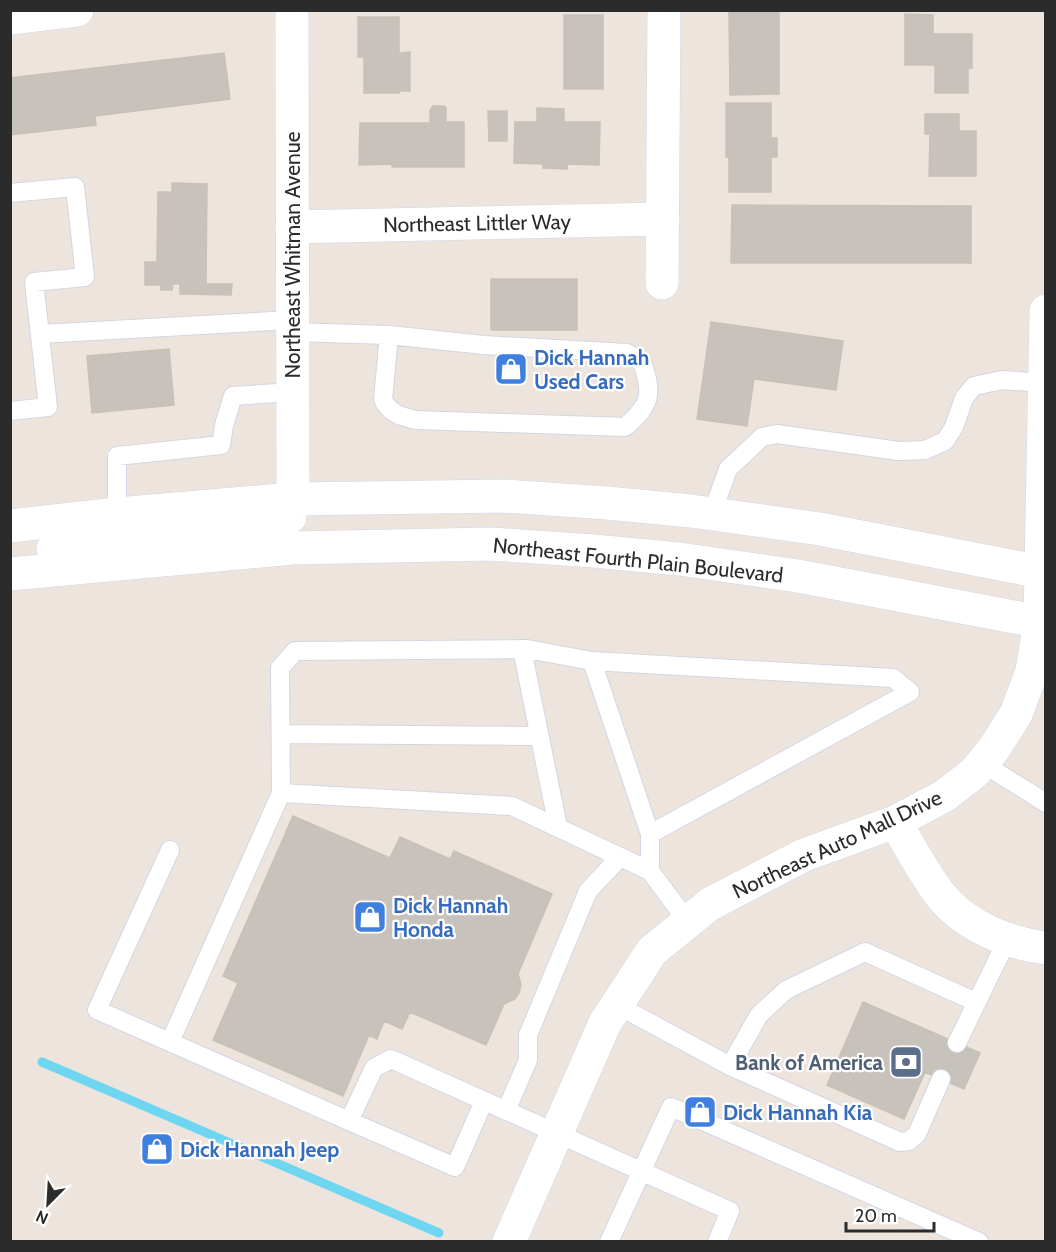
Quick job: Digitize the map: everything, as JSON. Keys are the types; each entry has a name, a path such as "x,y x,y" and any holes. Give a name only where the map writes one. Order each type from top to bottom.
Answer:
{"street":[{"path":"10,18 77,10"},
{"name":"Northeast Whitman Avenue","path":"292,10 293,499"},
{"path":"663,284 664,10"},
{"name":"Northeast Littler Way","path":"292,227 663,219"},
{"name":"Northeast Auto Mall Drive","path":"508,1242 605,1023 652,951 710,904 804,855 894,822 944,796 974,773 993,750 1016,714 1032,671 1043,622 1046,311"},
{"path":"10,526 293,499 503,496 606,503 712,514 820,529 1043,572"},
{"path":"10,559 17,554 98,542 279,523 290,517 293,499"},
{"name":"Northeast Fourth Plain Boulevard","path":"10,574 293,548 490,544 657,557 798,576 1043,622"},
{"path":"894,822 939,893 961,914 1007,940 1046,948"}],"lane":[{"path":"10,194 75,187 85,277 34,282 48,407 10,411"},
{"path":"40,334 292,326 389,334 484,345 627,353 642,362 650,394 643,410 625,427 416,420 401,416 386,407 383,399 389,334"},
{"path":"712,514 728,469 762,437 777,434 899,451 925,450 945,441 954,427 964,398 974,386 1002,380 1044,383"},
{"path":"117,514 117,456 221,445 224,425 233,396 293,392"},
{"path":"522,649 558,827"},
{"path":"170,1042 281,794 280,668 295,651 522,649 592,661 893,678 910,692 650,834"},
{"path":"592,661 650,834 650,872"},
{"path":"280,734 539,736"},
{"path":"982,763 1046,803"},
{"path":"281,794 512,806 650,872 688,922"},
{"path":"170,850 97,1010 455,1167 484,1101"},
{"path":"506,1111 528,1060 528,1035 588,891 620,857"},
{"path":"957,1043 1007,940"},
{"path":"730,1066 759,1015 786,990 865,952 976,1002"},
{"path":"616,1005 730,1066 900,1142 909,1141 917,1134 941,1079"},
{"path":"349,1121 374,1068 391,1059 730,1211 717,1242"},
{"path":"609,1242 671,1107 979,1242"}],"building":[{"path":"779,10 779,94 730,95 729,11"},
{"path":"905,14 933,15 933,34 972,34 972,68 968,68 968,93 935,93 935,65 905,65"},
{"path":"564,15 603,15 603,89 564,89"},
{"path":"358,17 399,17 399,53 410,52 410,91 364,93 364,57 358,57"},
{"path":"224,53 230,99 95,116 96,125 10,135 10,78"},
{"path":"726,103 771,103 771,138 777,138 777,157 771,157 771,192 729,192 729,157 726,157"},
{"path":"433,106 446,108 446,122 464,122 464,167 359,165 360,123 430,123 430,110"},
{"path":"537,108 564,109 564,122 600,122 599,165 567,164 567,169 543,168 543,164 514,163 515,122 537,122"},
{"path":"488,111 507,111 507,141 489,141"},
{"path":"925,114 959,114 959,131 976,131 976,176 929,176 930,134 925,134"},
{"path":"172,183 207,184 206,284 232,284 231,295 180,294 180,284 173,284 172,290 161,290 161,285 145,285 145,262 157,262 158,192 172,192"},
{"path":"732,205 971,206 971,263 731,263"},
{"path":"491,279 577,279 577,330 491,330"},
{"path":"711,322 843,341 836,390 754,379 747,426 697,419"},
{"path":"169,349 174,405 92,413 87,356"},
{"path":"293,816 390,858 400,837 450,859 454,851 552,894 518,974 521,985 519,993 515,999 504,1004 486,1045 410,1012 402,1029 384,1021 377,1039 369,1035 343,1096 213,1040 238,983 223,976"},
{"name":"Bank of America","path":"863,1002 980,1053 964,1089 925,1072 904,1119 827,1085"}],"waterway":[{"path":"42,1062 439,1233"}],"place":[{"name":"Dick Hannah Used Cars","path":"511,369"},
{"name":"Dick Hannah Honda","path":"370,917"},
{"name":"Bank of America","path":"906,1062"},
{"name":"Dick Hannah Kia","path":"700,1112"},
{"name":"Dick Hannah Jeep","path":"157,1149"}]}
